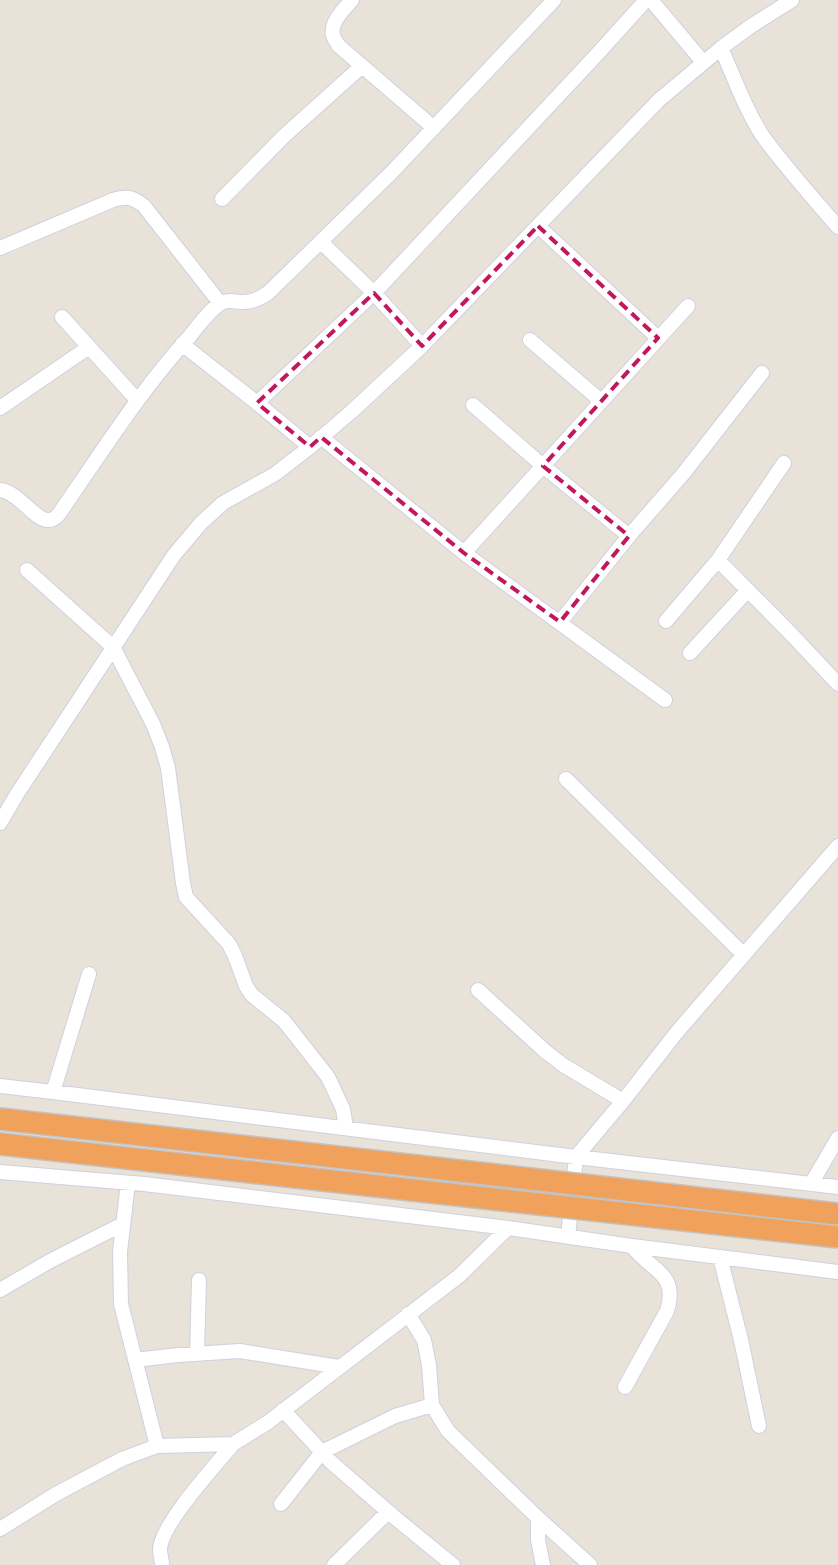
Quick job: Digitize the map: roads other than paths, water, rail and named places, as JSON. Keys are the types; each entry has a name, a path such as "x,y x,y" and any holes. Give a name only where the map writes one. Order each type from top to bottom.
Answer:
{"highway":[{"path":"0,1119 838,1214"},
{"path":"0,1144 838,1237"}],"street":[{"path":"352,0 334,24 333,34 339,46 434,128"},
{"path":"0,490 14,495 42,519 53,520 137,400 182,344 220,303 229,300 244,302 257,300 268,293 391,173 554,0"},
{"path":"257,403 374,292 646,0"},
{"path":"650,0 703,62"},
{"path":"0,823 113,647 174,556 201,523 223,503 275,474 350,412 422,346 659,100 721,48 792,0"},
{"path":"721,48 746,106 762,134 800,183 838,227"},
{"path":"222,199 284,136 362,66"},
{"path":"0,248 113,200 124,197 135,198 144,206 220,303"},
{"path":"538,226 658,338"},
{"path":"321,242 374,292 422,346"},
{"path":"464,553 688,306"},
{"path":"62,317 137,400"},
{"path":"530,340 601,401"},
{"path":"182,344 310,447"},
{"path":"0,408 90,347"},
{"path":"560,622 683,474 762,373"},
{"path":"473,405 630,536"},
{"path":"321,437 464,553 665,700"},
{"path":"666,621 718,560 784,463"},
{"path":"718,560 838,684"},
{"path":"27,570 113,647 153,724 162,747 168,768 186,897 229,944 246,986 252,995 284,1021 328,1077 343,1108 346,1128"},
{"path":"690,653 748,590"},
{"path":"566,779 744,954"},
{"path":"568,1237 576,1157 677,1032 838,846"},
{"path":"53,1092 89,974"},
{"path":"478,990 563,1065 623,1101"},
{"path":"0,1086 576,1157 838,1186"},
{"path":"812,1184 838,1138"},
{"path":"0,1172 128,1183 508,1228 838,1272"},
{"path":"128,1183 120,1252 121,1304 157,1446"},
{"path":"0,1290 50,1261 123,1224"},
{"path":"162,1565 160,1549 163,1537 174,1516 233,1444 266,1423 459,1276 508,1228"},
{"path":"625,1386 667,1311 671,1298 669,1286 657,1268 644,1259 632,1246"},
{"path":"720,1257 741,1340 758,1426"},
{"path":"197,1354 199,1280"},
{"path":"408,1314 424,1340 429,1365 432,1405 448,1431 538,1518 590,1565"},
{"path":"135,1360 240,1351 339,1366"},
{"path":"281,1504 322,1452 395,1416 432,1405"},
{"path":"283,1410 332,1463 453,1565"},
{"path":"0,1529 56,1494 122,1459 157,1446 233,1444"},
{"path":"334,1565 388,1512"},
{"path":"538,1518 538,1540 543,1564"}]}
